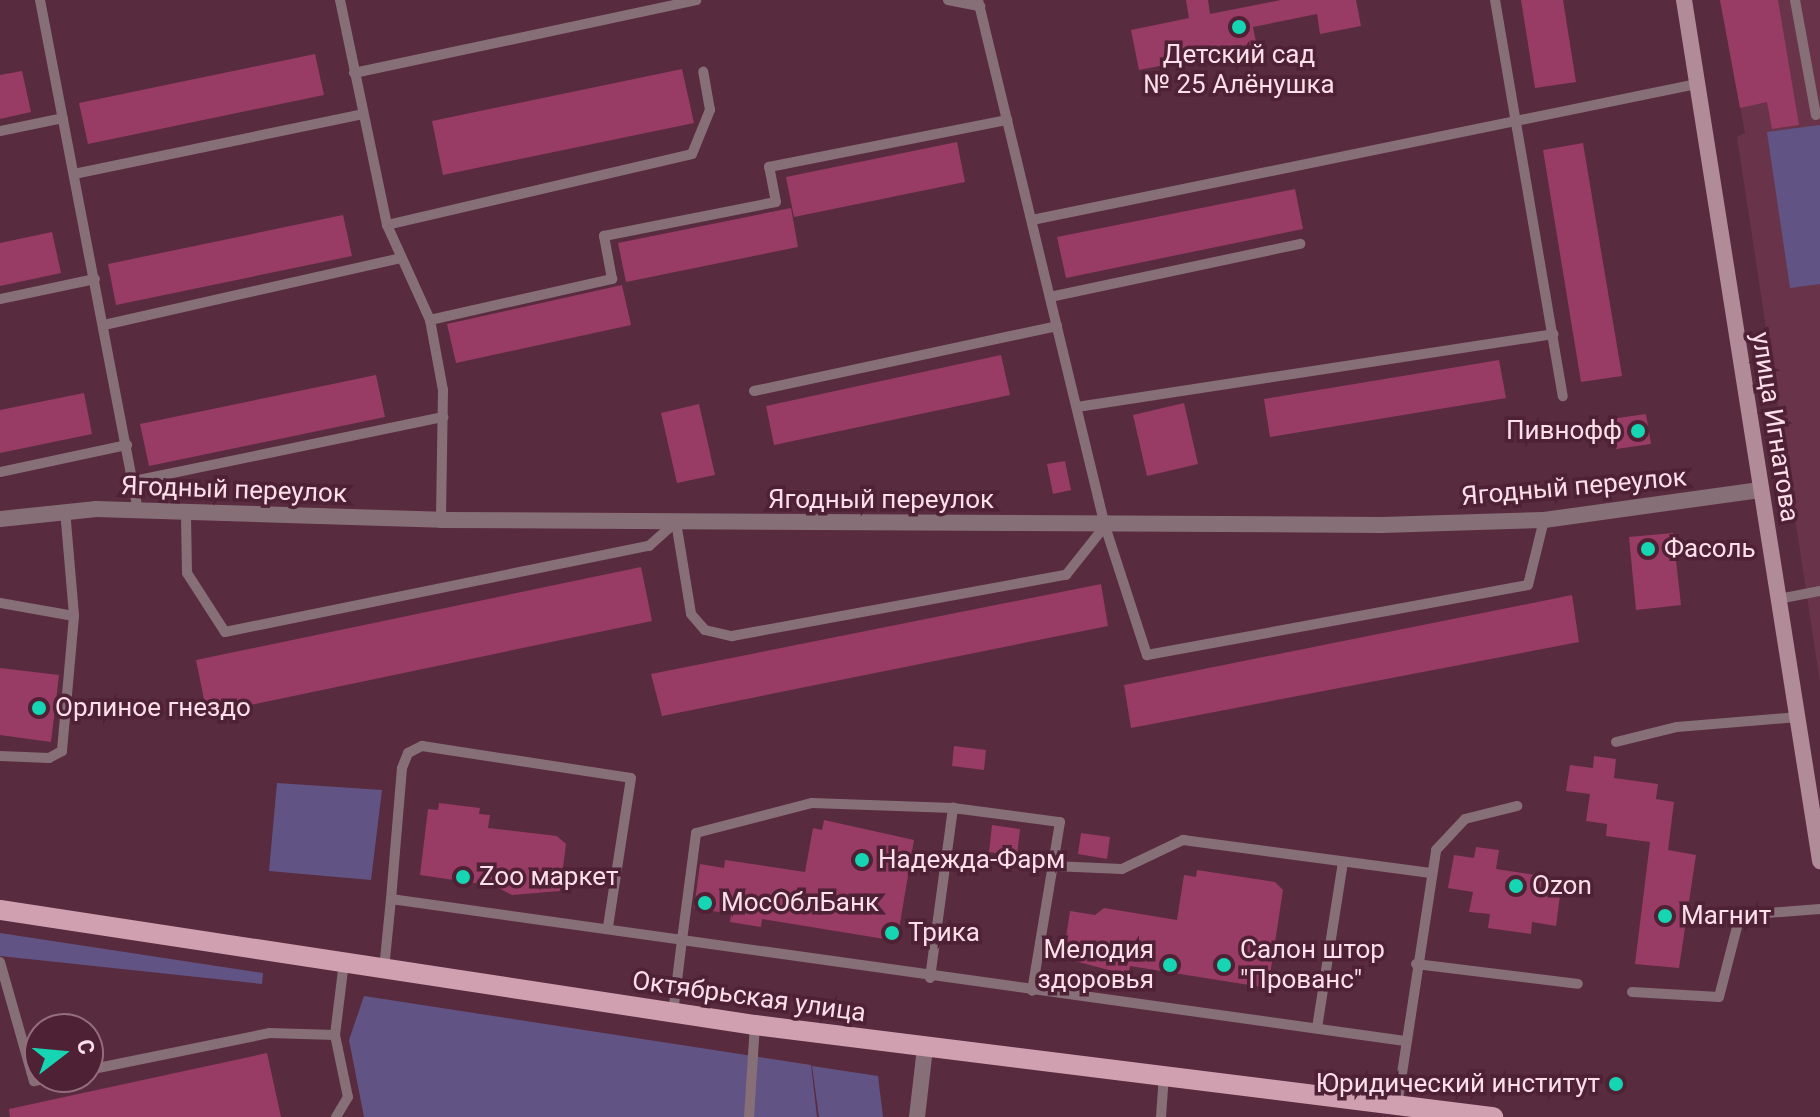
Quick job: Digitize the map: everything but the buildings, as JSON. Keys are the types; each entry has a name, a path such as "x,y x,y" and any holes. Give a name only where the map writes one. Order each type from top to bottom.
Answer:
{"main road":[{"name":"улица Игнатова","path":"1684,0 1820,861"},
{"name":"Октябрьская улица","path":"0,910 755,1025 1493,1117"}],"street":[{"name":"Ягодный переулок","path":"0,519 65,510 441,520 1105,526 1544,520 1760,490"},
{"path":"917,1117 925,1048"}],"lane":[{"path":"40,0 138,511"},
{"path":"340,0 387,225 430,320 443,417 441,520"},
{"path":"354,73 696,0"},
{"path":"948,0 979,3 1105,526 1147,655 1528,585 1544,520"},
{"path":"1495,0 1563,396"},
{"path":"1795,0 1816,115"},
{"path":"387,225 692,154 710,110 703,72"},
{"path":"1032,220 1516,118 1697,84"},
{"path":"74,174 363,114"},
{"path":"0,131 63,118"},
{"path":"430,320 612,279 604,236 776,202 769,167 1007,120"},
{"path":"1050,297 1300,244"},
{"path":"104,325 401,258"},
{"path":"0,299 95,279"},
{"path":"754,391 1057,326"},
{"path":"1077,407 1553,334"},
{"path":"134,481 443,417"},
{"path":"0,472 127,445"},
{"path":"0,756 49,758 62,751 74,616 65,510"},
{"path":"186,515 187,573 225,632 649,546 676,522"},
{"path":"676,522 691,614 705,630 732,636 1066,575 1105,526"},
{"path":"1778,599 1820,591"},
{"path":"0,603 74,616"},
{"path":"1616,742 1677,727 1798,717"},
{"path":"384,969 402,768 408,753 422,746 631,778 608,927"},
{"path":"673,1013 696,833 812,803 953,808 1060,822 1032,991"},
{"path":"1397,1106 1429,873 1445,834 1465,819 1517,806"},
{"path":"930,978 953,808"},
{"path":"1052,866 1122,869 1183,840 1429,873"},
{"path":"1317,1028 1343,862"},
{"path":"391,899 608,927 930,978 1405,1041"},
{"path":"1632,992 1719,997 1740,915 1820,909"},
{"path":"0,962 24,1046"},
{"path":"336,1117 348,1097 335,1035 344,962"},
{"path":"1416,964 1578,984"},
{"path":"749,1117 755,1025"},
{"path":"104,1067 270,1033 335,1035"},
{"path":"1161,1117 1164,1078"}],"shaded area":[{"path":"1720,0 1820,0 1820,682 1737,137 1745,133"},
{"path":"1820,125 1820,284 1790,288 1767,132"},
{"path":"277,783 382,790 371,880 269,871"},
{"path":"0,933 263,973 262,984 0,956"},
{"path":"364,996 811,1065 817,1117 364,1117 349,1040"},
{"path":"812,1066 878,1076 883,1117 819,1117"}],"place":[{"name":"Детский сад № 25 Алёнушка","path":"1239,27"},
{"name":"Пивнофф","path":"1638,431"},
{"name":"Фасоль","path":"1648,549"},
{"name":"Орлиное гнездо","path":"39,708"},
{"name":"Надежда-Фарм","path":"862,860"},
{"name":"Zoo маркет","path":"463,877"},
{"name":"Ozon","path":"1516,886"},
{"name":"МосОблБанк","path":"705,903"},
{"name":"Магнит","path":"1665,916"},
{"name":"Трика","path":"892,933"},
{"name":"Мелодия здоровья","path":"1170,965"},
{"name":"Салон штор \"Прованс\"","path":"1224,965"},
{"name":"Юридический институт","path":"1616,1084"}]}
